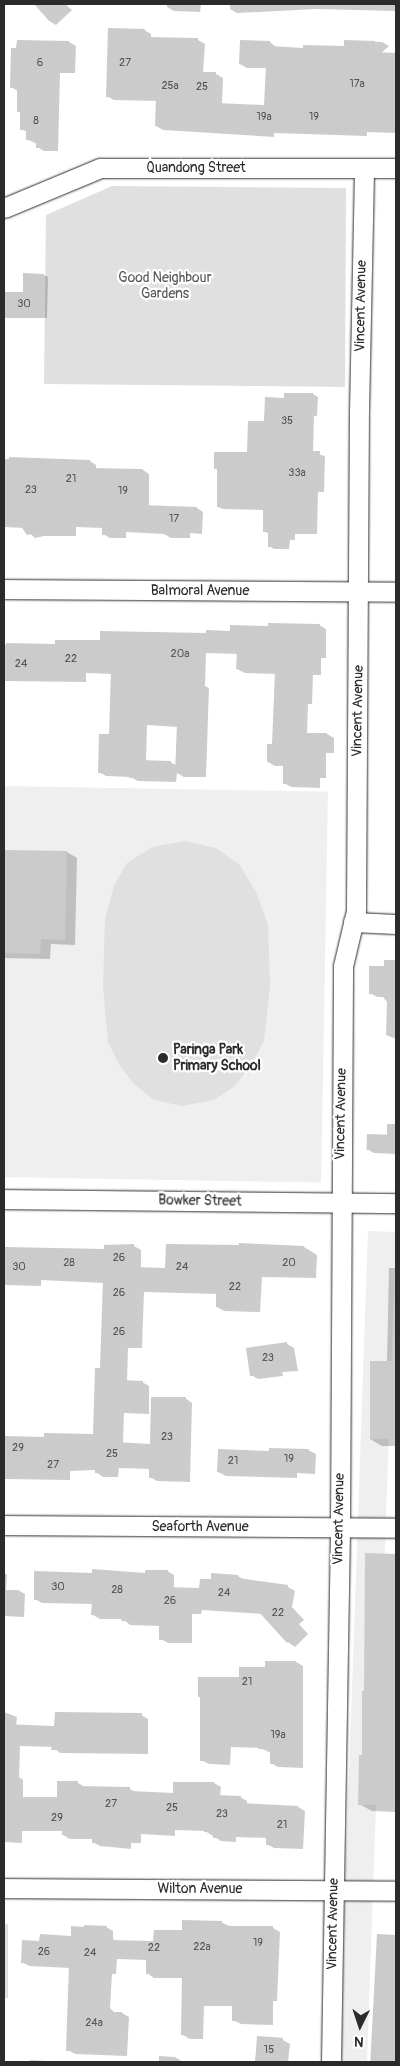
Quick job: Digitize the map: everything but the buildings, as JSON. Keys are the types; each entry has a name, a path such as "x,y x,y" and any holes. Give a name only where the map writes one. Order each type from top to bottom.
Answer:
{"street":[{"name":"Quandong Street","path":"4,208 100,168 396,168"},
{"name":"Vincent Avenue","path":"331,2062 340,1528 340,1203 343,966 356,911 360,592 359,411 364,168"},
{"name":"Balmoral Avenue","path":"4,590 396,592"},
{"path":"353,922 396,924"},
{"name":"Bowker Street","path":"4,1200 396,1203"},
{"name":"Seaforth Avenue","path":"4,1526 396,1528"},
{"name":"Wilton Avenue","path":"4,1888 396,1891"}],"shaded area":[{"name":"Paringa Park Primary School","path":"4,786 328,792 321,1183 4,1177"},
{"path":"368,1231 396,1232 367,2062 339,2061"}],"green space":[{"name":"Good Neighbour Gardens","path":"112,186 346,188 345,387 44,384 46,215"},
{"path":"185,841 216,848 240,865 257,894 268,925 270,986 264,1041 251,1065 235,1086 214,1100 182,1106 154,1100 134,1084 120,1066 108,1042 103,986 105,920 114,886 127,863 152,847"},
{"path":"4,1924 8,1924 8,1998 4,1998"}],"place":[{"name":"Paringa Park Primary School","path":"163,1058"}]}
